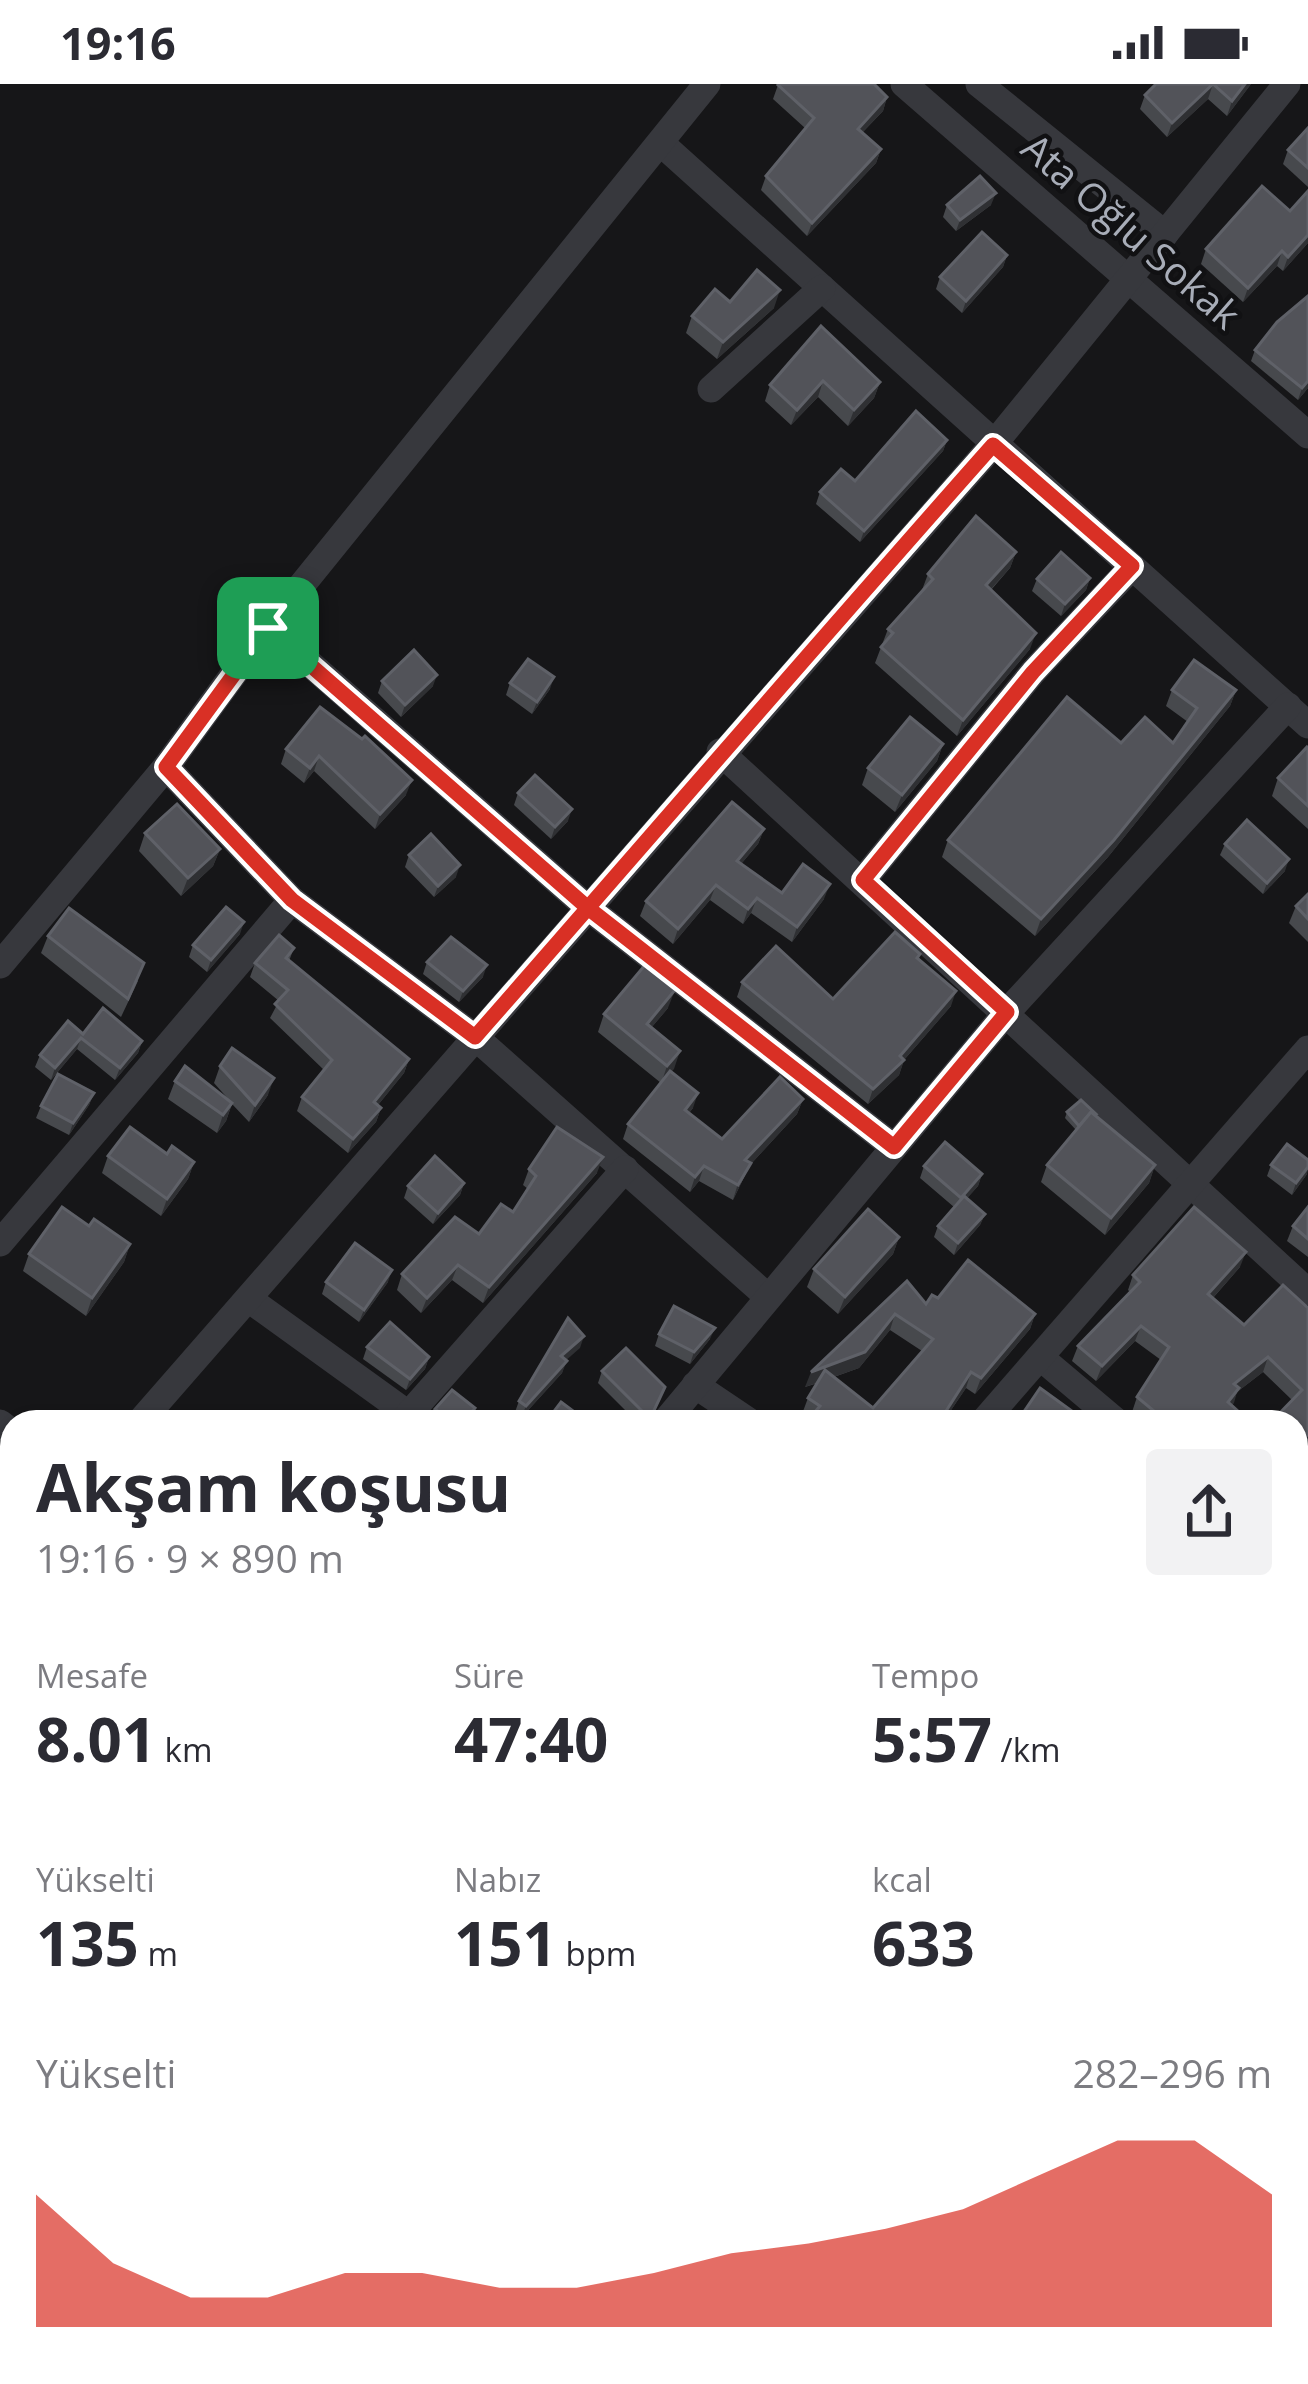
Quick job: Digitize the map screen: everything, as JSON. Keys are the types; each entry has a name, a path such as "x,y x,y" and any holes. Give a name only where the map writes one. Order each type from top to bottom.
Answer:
{"street":[{"path":"0,965 166,767 268,628 663,145 707,84"},
{"name":"Ata Oğlu Sokak","path":"904,84 1131,281 1301,417"},
{"path":"944,119 976,84 1165,234"},
{"path":"151,1410 720,752 993,445 1287,84"},
{"path":"663,145 1298,716 1007,1012 675,1410"},
{"path":"711,389 822,288"},
{"path":"863,880 1033,672 1132,566"},
{"path":"268,628 588,908 894,1147"},
{"path":"720,752 1308,1292"},
{"path":"166,767 292,900 475,1037 768,1297"},
{"path":"0,1244 292,900"},
{"path":"994,1410 1308,1049"},
{"path":"412,1410 626,1169"},
{"path":"250,1300 394,1410"},
{"path":"1040,1357 1103,1410"},
{"path":"695,1385 732,1410"}],"building":[{"path":"779,84 874,84 887,97 858,129 881,149 812,223 766,176 814,118"},
{"path":"1156,84 1213,84 1172,123 1145,95"},
{"path":"1213,84 1245,84 1232,101"},
{"path":"1308,128 1308,168 1288,150"},
{"path":"980,176 996,193 960,220 947,205"},
{"path":"1262,186 1290,211 1308,191 1308,235 1288,257 1282,251 1248,288 1206,249"},
{"path":"982,232 1007,255 966,301 940,277"},
{"path":"757,270 780,290 723,342 692,316 715,289 730,302"},
{"path":"1308,296 1308,381 1302,388 1255,350 1277,322"},
{"path":"821,326 880,382 854,410 823,381 797,410 770,385"},
{"path":"916,411 947,440 864,531 820,492 841,469 855,481"},
{"path":"976,516 1016,552 986,585 1036,633 963,720 881,647 893,633 888,629 933,579 928,574"},
{"path":"1061,552 1090,578 1065,604 1037,579"},
{"path":"414,650 437,675 405,705 382,681"},
{"path":"528,659 554,677 537,702 510,683"},
{"path":"1194,660 1236,690 1114,840 1041,919 948,840 1067,697 1121,743 1145,717 1173,743 1197,708 1172,690"},
{"path":"320,707 362,739 365,736 412,780 380,814 319,756 310,768 286,749"},
{"path":"910,717 943,744 902,795 868,768"},
{"path":"1308,748 1308,806 1278,778"},
{"path":"535,775 572,809 555,827 518,793"},
{"path":"732,802 764,829 737,861 782,893 803,864 830,884 797,927 757,898 748,909 716,885 678,929 646,901"},
{"path":"177,804 220,849 188,878 145,833"},
{"path":"1247,820 1289,859 1267,883 1225,844"},
{"path":"431,834 460,865 438,886 409,855"},
{"path":"1308,894 1308,919 1296,906"},
{"path":"226,907 244,922 211,960 193,945"},
{"path":"69,908 144,963 128,999 48,936"},
{"path":"895,932 956,991 900,1056 904,1060 873,1089 742,982 776,946 833,999"},
{"path":"279,935 294,948 286,958 409,1059 374,1102 381,1108 353,1139 302,1097 332,1060 275,1004 288,990 255,963"},
{"path":"451,937 487,965 463,991 427,962"},
{"path":"645,965 675,990 647,1024 680,1051 667,1066 604,1014"},
{"path":"103,1008 142,1041 120,1068 81,1038 55,1068 40,1055 68,1021 83,1034"},
{"path":"232,1048 274,1078 255,1105 220,1066"},
{"path":"185,1066 232,1103 223,1115 175,1081"},
{"path":"670,1071 698,1093 685,1110 722,1139 780,1077 803,1099 745,1160 751,1163 738,1185 704,1166 695,1177 628,1124"},
{"path":"58,1074 94,1093 73,1123 41,1106"},
{"path":"1081,1100 1096,1114 1091,1112 1079,1126 1067,1112"},
{"path":"1091,1112 1155,1165 1111,1218 1047,1165"},
{"path":"130,1127 167,1154 172,1146 194,1162 167,1199 108,1156"},
{"path":"557,1127 603,1157 489,1287 458,1265 427,1298 402,1274 455,1217 479,1234 501,1204 513,1212 536,1176 529,1169"},
{"path":"945,1142 982,1174 961,1198 924,1166"},
{"path":"1287,1144 1308,1160 1296,1183 1271,1165"},
{"path":"435,1156 464,1183 438,1213 408,1186"},
{"path":"964,1196 985,1214 958,1243 938,1226"},
{"path":"62,1207 89,1226 94,1219 130,1244 92,1298 29,1254"},
{"path":"1194,1207 1246,1252 1208,1294 1244,1325 1283,1285 1308,1308 1308,1410 1283,1410 1302,1390 1268,1357 1234,1384 1239,1388 1228,1402 1237,1410 1153,1410 1137,1397 1169,1347 1141,1326 1102,1366 1078,1346 1140,1282 1133,1275"},
{"path":"1308,1207 1308,1239 1293,1226"},
{"path":"868,1209 899,1237 845,1297 814,1269"},
{"path":"355,1243 392,1270 364,1310 326,1282"},
{"path":"968,1260 1035,1314 981,1378 971,1372 947,1410 817,1410 820,1406 808,1398 825,1370 873,1408 933,1339 895,1314 865,1352 811,1372 907,1281 926,1304 932,1295 938,1298"},
{"path":"674,1306 715,1328 694,1352 659,1334"},
{"path":"568,1318 584,1336 561,1356 567,1361 526,1406 519,1401"},
{"path":"390,1322 429,1357 410,1379 367,1347"},
{"path":"626,1348 665,1387 654,1410 641,1410 602,1371"},
{"path":"1040,1388 1070,1410 1025,1410"},
{"path":"452,1390 475,1408 473,1410 435,1409"}],"route":[{"path":"268,628 166,767 292,900 475,1037 588,908 720,752 993,445 1132,566 1033,672 863,880 1007,1012 894,1147 588,908 268,628"}]}
